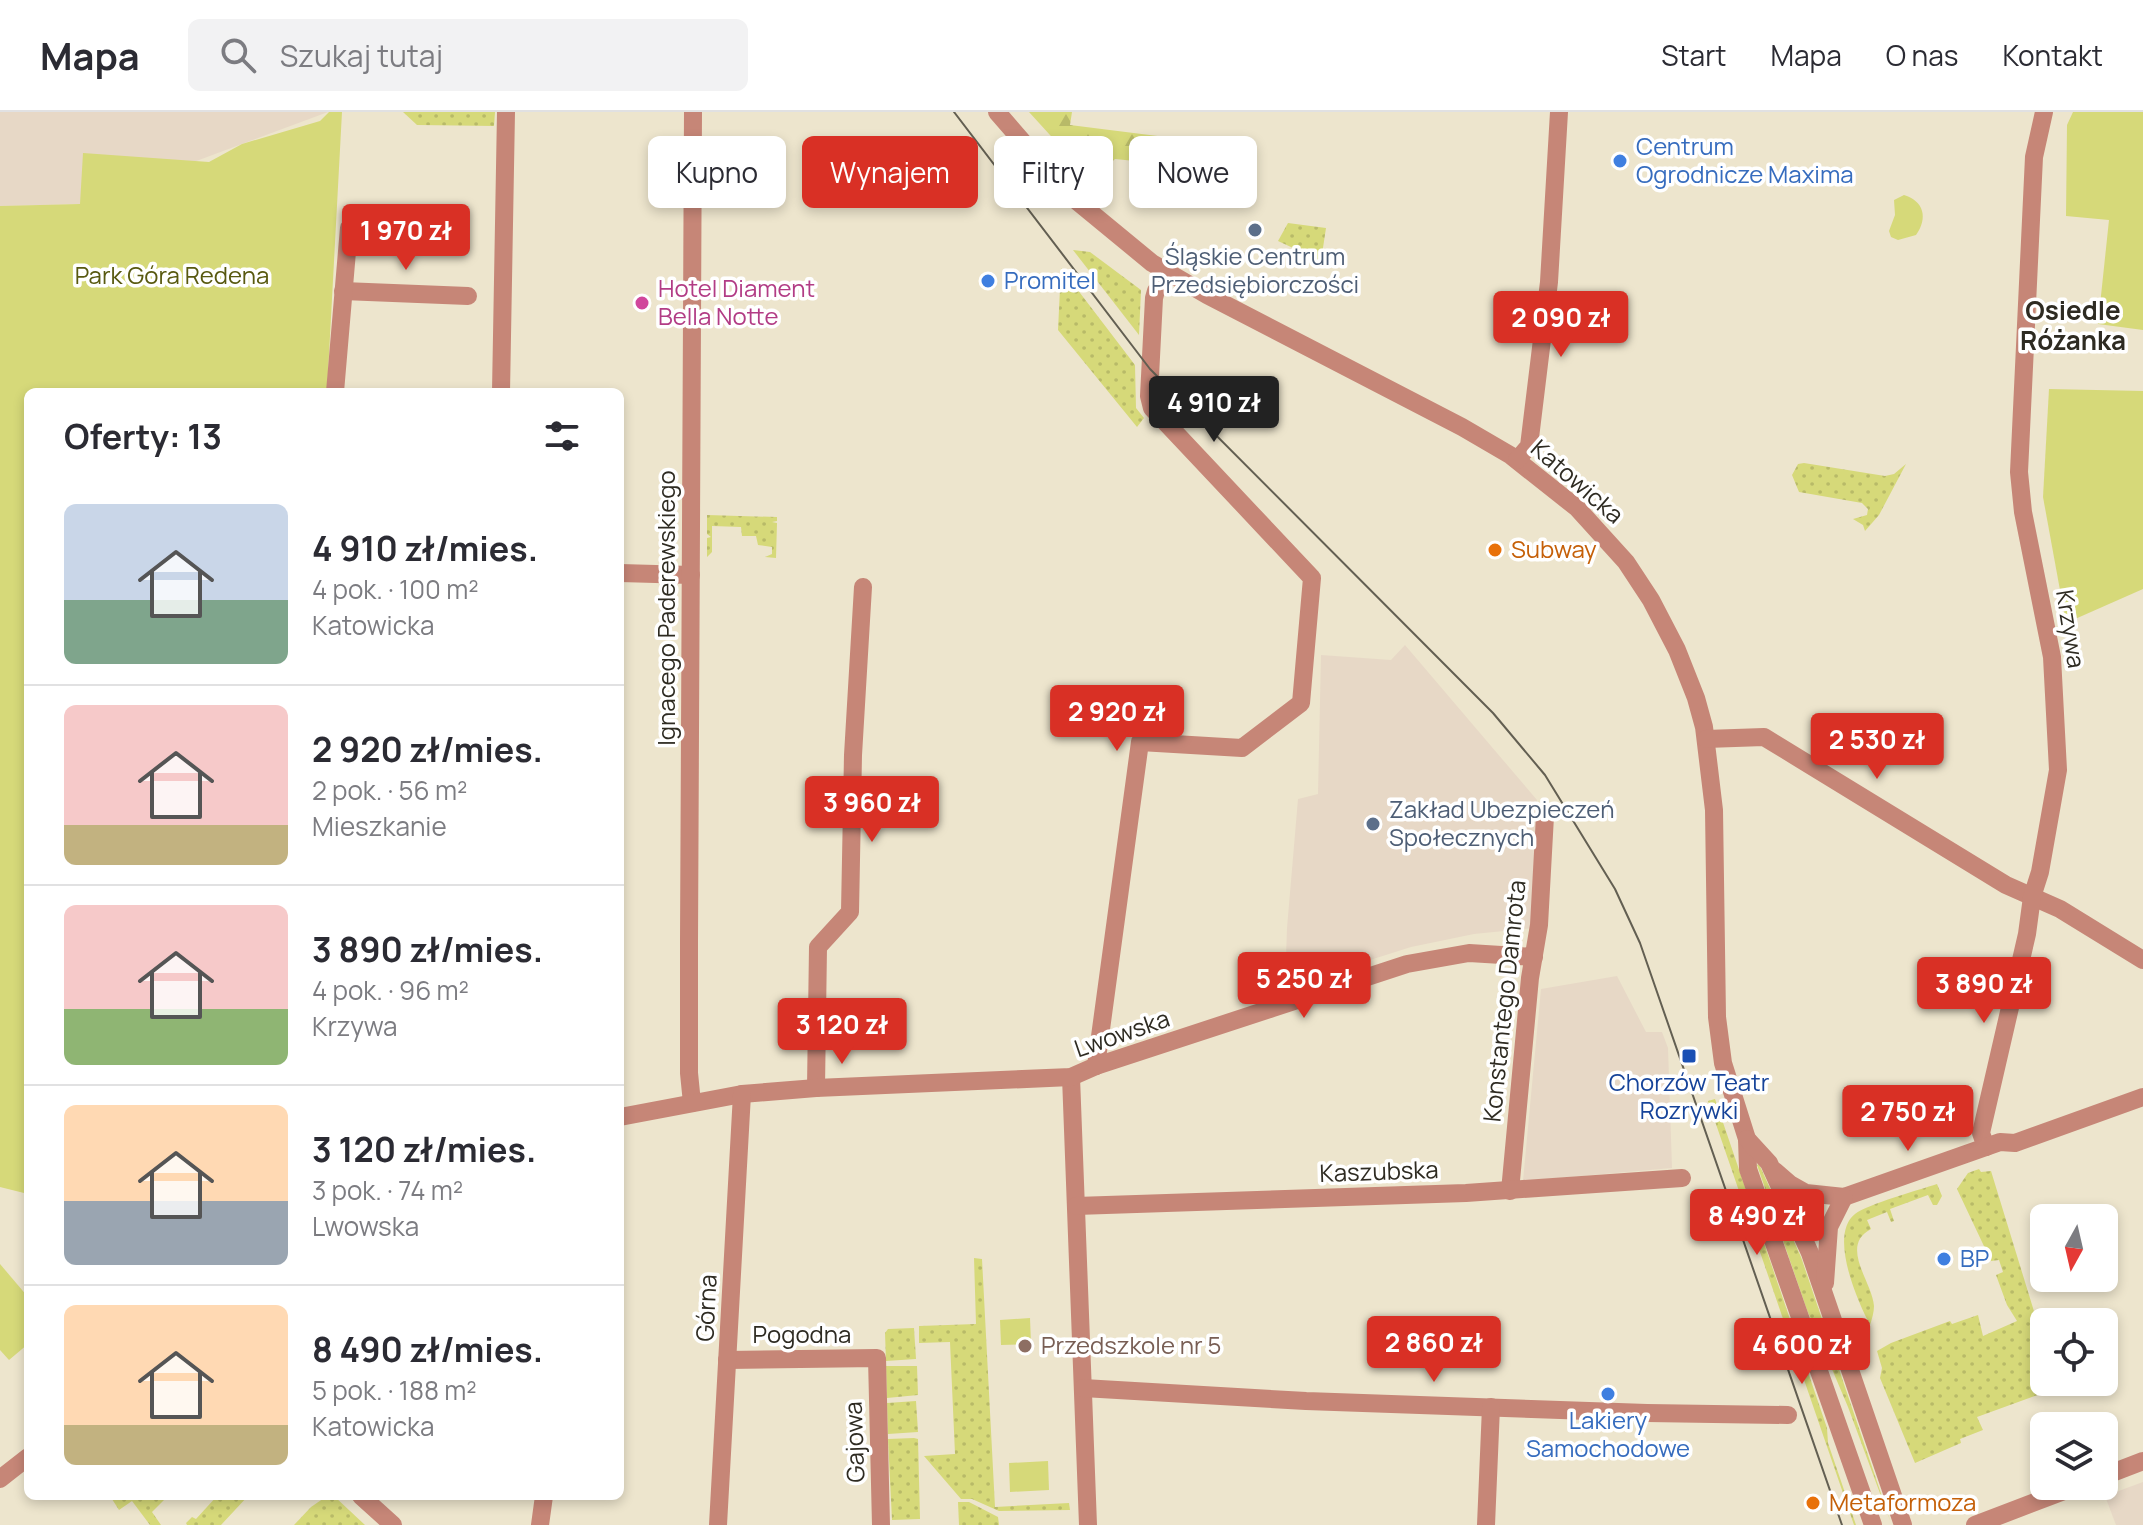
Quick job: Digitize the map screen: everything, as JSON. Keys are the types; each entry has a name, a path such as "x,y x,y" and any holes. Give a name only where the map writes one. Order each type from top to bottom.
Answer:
{"street":[{"path":"501,388 506,112"},
{"name":"Ignacego Paderewskiego","path":"692,1103 689,1059 693,112"},
{"name":"Katowicka","path":"997,112 1067,193 1122,240 1170,274 1462,427 1517,460 1577,508 1620,553 1635,575 1666,627 1701,711 1714,810 1718,1030 1723,1063 1747,1139 1748,1169 1873,1525"},
{"path":"1517,460 1529,446 1549,282 1559,112"},
{"name":"Krzywa","path":"1986,1147 1981,1133 2027,934 2058,770 2052,657 2023,512 2019,472 2034,157 2044,112"},
{"path":"335,388 349,228 401,229"},
{"path":"1096,1066 1140,742 1242,748 1301,703 1312,578 1152,408 1149,396 1154,298 1170,274"},
{"path":"343,291 468,296"},
{"path":"624,573 691,575"},
{"path":"816,1088 818,947 850,912 853,755 863,587"},
{"path":"1706,739 1764,737 2006,885 2060,909 2143,960"},
{"name":"Konstantego Damrota","path":"1510,1191 1539,925 1545,816"},
{"name":"Lwowska","path":"624,1116 742,1094 1071,1077 1096,1066 1407,964 1469,953 1534,957"},
{"path":"1071,1077 1088,1525"},
{"name":"Górna","path":"718,1525 742,1094"},
{"path":"1769,1163 1782,1178 1806,1193 1844,1197 2000,1142 2015,1143 2143,1097"},
{"name":"Katowicka","path":"1747,1139 1769,1163 1798,1226 1903,1525"},
{"name":"Kaszubska","path":"1076,1206 1510,1191 1682,1178"},
{"path":"1824,1295 1829,1227 1844,1197"},
{"name":"Pogodna","path":"727,1360 877,1358"},
{"name":"Gajowa","path":"877,1358 881,1525"},
{"path":"1083,1388 1306,1401 1788,1415"},
{"path":"1486,1525 1491,1407"},
{"path":"0,1479 24,1460"},
{"path":"2118,1471 2143,1461"},
{"path":"365,1500 393,1525"},
{"path":"540,1525 543,1500"},
{"path":"1975,1525 2040,1500"}],"shaded area":[{"path":"0,112 328,112 81,204 0,206"},
{"path":"1405,645 1537,800 1533,928 1474,934 1411,947 1285,987 1298,799 1318,794 1321,655 1391,660"},
{"path":"1617,976 1646,1032 1662,1032 1668,1048 1672,1168 1523,1181 1541,989"},
{"path":"2143,1482 2143,1525 2116,1525 2107,1500 2118,1500 2118,1491"}],"green space":[{"name":"Park Góra Redena","path":"329,112 342,112 327,388 24,388 24,1193 0,1187 0,206 80,204 83,153 209,162 242,144 320,121"},
{"path":"403,112 495,112 494,126 417,125"},
{"path":"1029,112 1072,112 1070,125 1157,136 1129,136 1129,160 1113,161 1113,136 1051,136"},
{"path":"2073,112 2143,112 2143,330 2098,324 2109,220 2066,216 2067,125"},
{"path":"1904,195 1916,201 1923,216 1916,235 1898,240 1891,237 1889,231 1895,215 1894,200"},
{"path":"1288,223 1326,228 1321,261 1278,241"},
{"path":"1073,250 1090,252 1141,290 1139,335"},
{"path":"1061,268 1135,365 1136,408 1144,418 1137,427 1058,330"},
{"path":"2049,389 2143,391 2143,589 2066,623 2043,497"},
{"path":"1798,464 1885,476 1894,474 1906,464 1879,515 1865,531 1863,525 1853,519 1867,515 1868,509 1862,503 1799,492 1792,475"},
{"path":"707,515 777,517 777,521 772,522 777,523 776,558 765,557 772,554 772,547 758,545 756,536 742,536 741,527 712,526 712,552 707,557 707,538 711,537 707,534"},
{"path":"1715,1099 1827,1428 1828,1443 1856,1525 1708,1101"},
{"path":"1759,1164 1801,1257 1891,1523 1848,1407 1807,1310"},
{"path":"1979,1169 1981,1172 1991,1171 2033,1308 2030,1308 2030,1396 2035,1396 1977,1417 1983,1430 1915,1463 1880,1378 1882,1368 1877,1351 1950,1321 1952,1324 1978,1315 1983,1336 2017,1321 2007,1305 1996,1275 2003,1272 1999,1260 1991,1261 1957,1189 1968,1173"},
{"path":"1937,1184 1942,1196 1937,1205 1933,1205 1928,1195 1890,1209 1894,1221 1891,1222 1887,1212 1867,1220 1871,1229 1862,1236 1857,1254 1874,1306 1870,1325 1848,1269 1844,1237 1847,1224 1855,1214 1871,1206"},
{"path":"974,1258 982,1259 995,1507 1069,1503 1070,1510 999,1511 972,1499 961,1499 924,1456 955,1454 950,1342 919,1343 919,1326 976,1324"},
{"path":"0,1264 24,1292 24,1347 9,1360 0,1350"},
{"path":"1030,1318 1031,1344 1001,1345 1000,1320"},
{"path":"914,1328 916,1359 886,1361 885,1333 888,1329"},
{"path":"886,1366 917,1366 918,1395 887,1398"},
{"path":"916,1401 918,1432 888,1434 887,1403"},
{"path":"888,1439 918,1439 920,1519 892,1520"},
{"path":"1048,1461 1049,1490 1010,1492 1009,1463"},
{"path":"113,1500 164,1500 152,1512 161,1525 150,1525 132,1501 119,1510"},
{"path":"213,1500 244,1500 221,1525 187,1525 192,1517 196,1519"},
{"path":"321,1500 338,1500 365,1525 294,1525"},
{"path":"958,1502 969,1502 998,1517 999,1525 959,1525"}],"tram line":[{"path":"954,112 1150,369 1493,713 1545,775 1615,889 1640,943 1842,1525"}],"place":[{"name":"Centrum Ogrodnicze Maxima","path":"1620,161"},
{"name":"Śląskie Centrum Przedsiębiorczości","path":"1255,230"},
{"name":"Promitel","path":"988,281"},
{"name":"Hotel Diament Bella Notte","path":"642,303"},
{"name":"Subway","path":"1495,550"},
{"name":"Zakład Ubezpieczeń Społecznych","path":"1373,824"},
{"name":"Chorzów Teatr Rozrywki","path":"1689,1056"},
{"name":"BP","path":"1944,1259"},
{"name":"Przedszkole nr 5","path":"1025,1346"},
{"name":"Lakiery Samochodowe","path":"1608,1394"},
{"name":"Metaformoza","path":"1813,1503"}],"district":[{"name":"Osiedle Różanka","path":"2073,326"}]}
